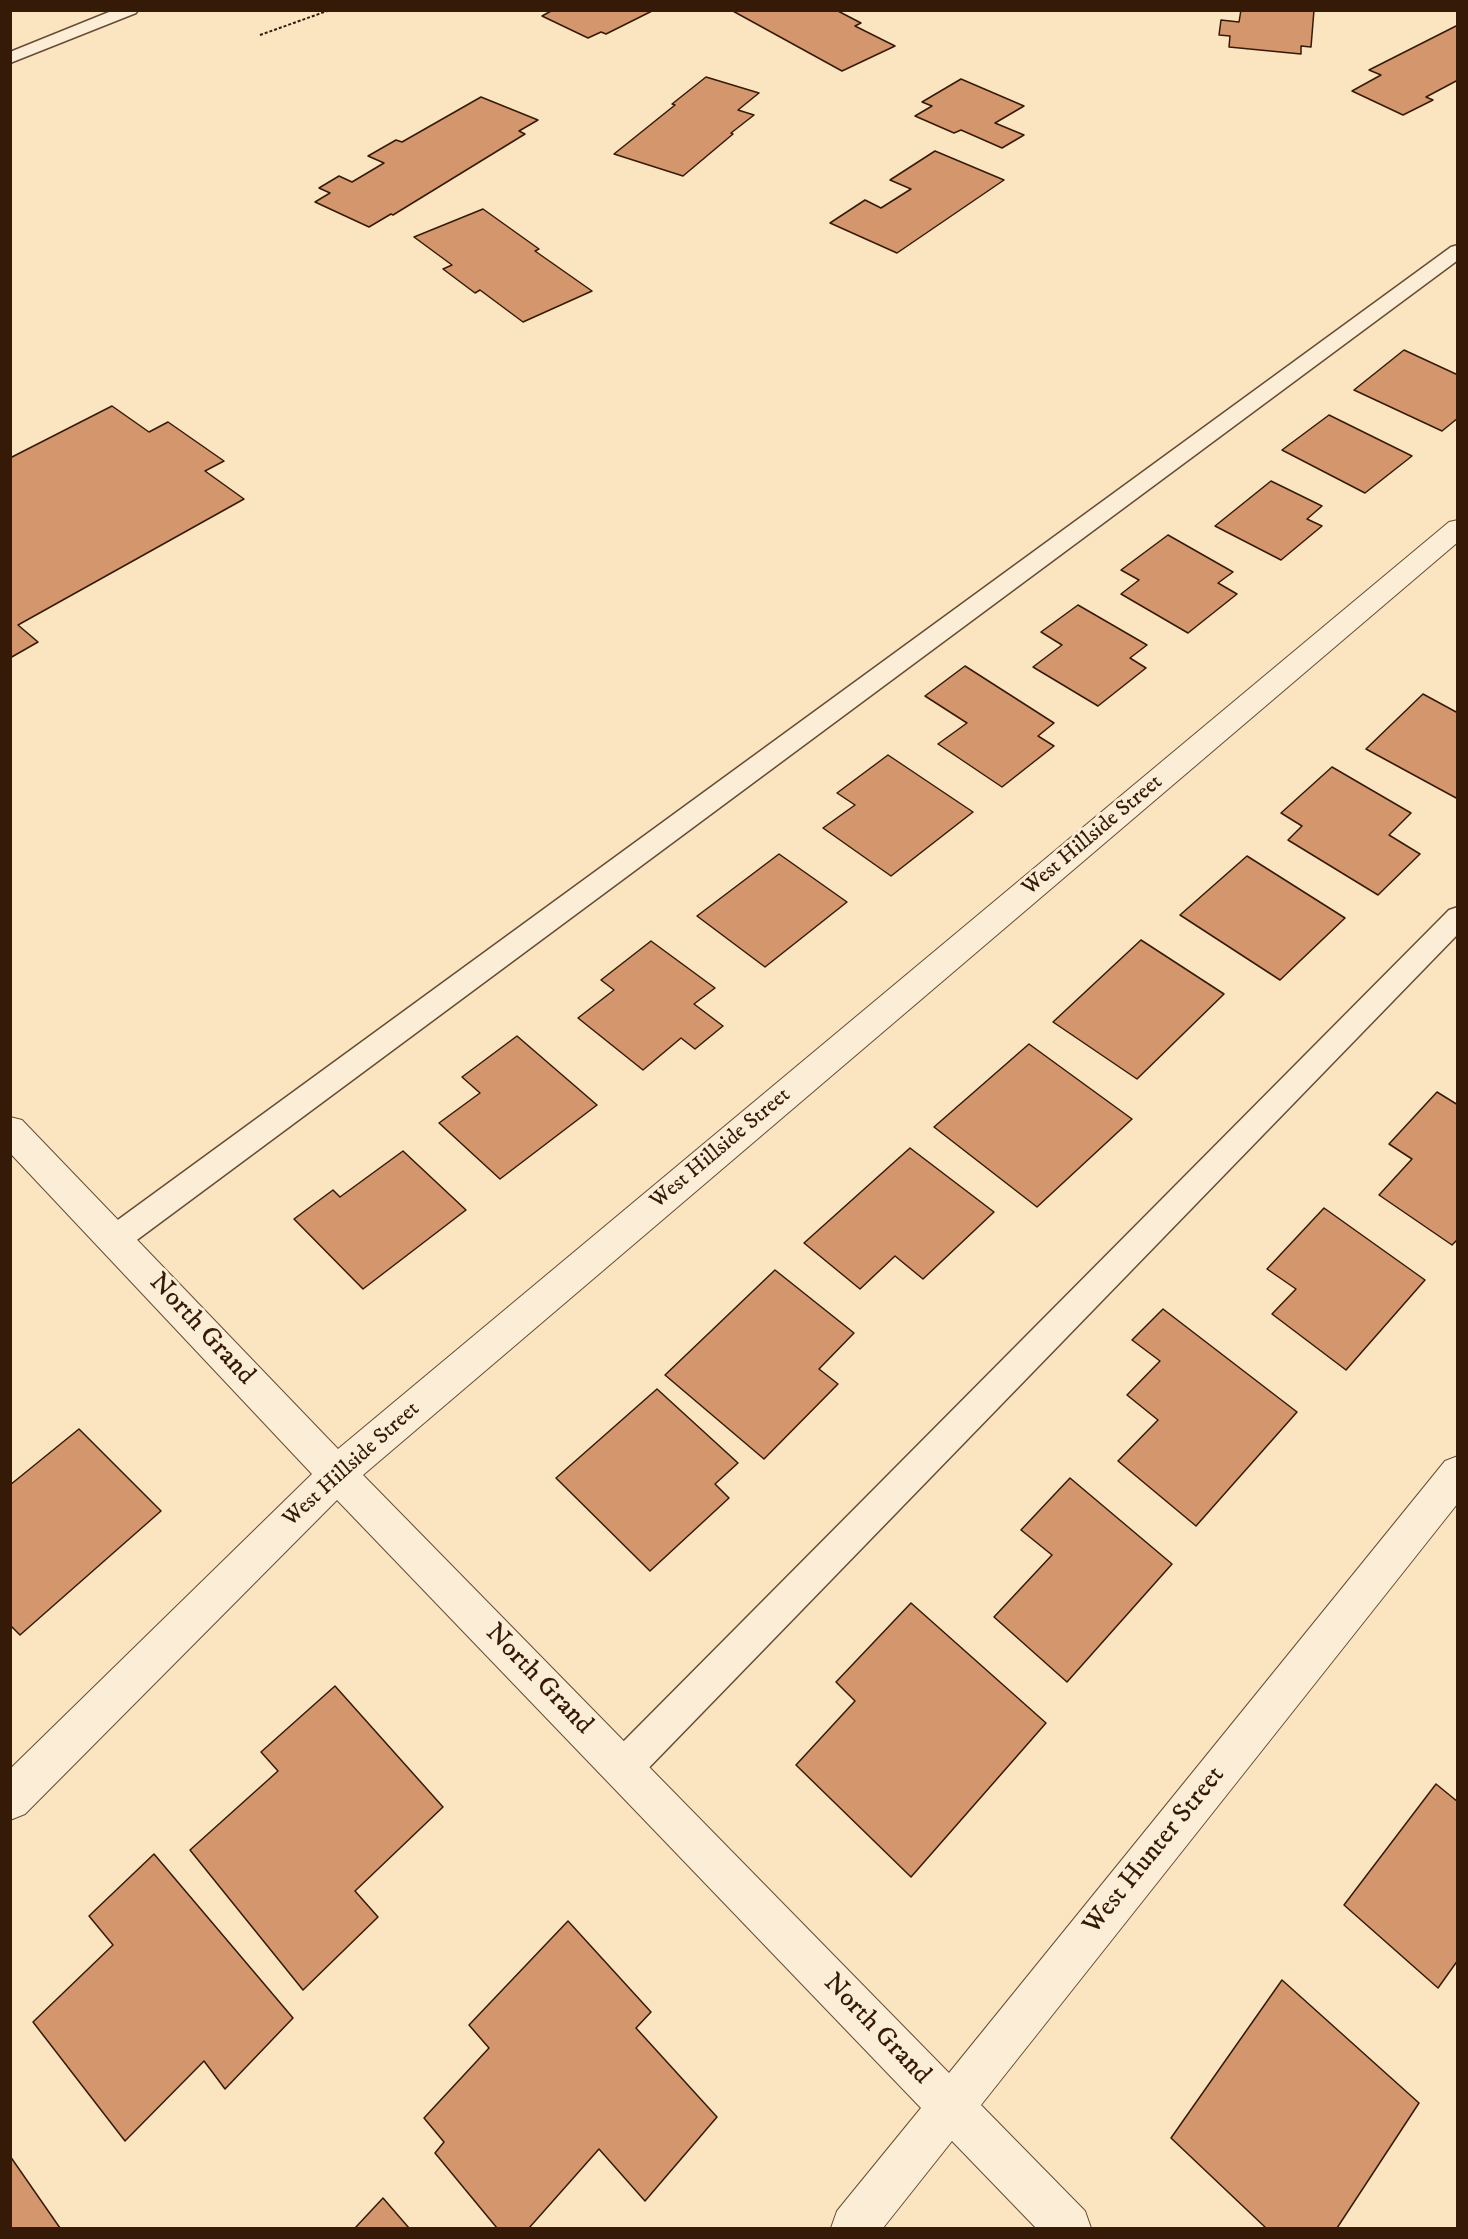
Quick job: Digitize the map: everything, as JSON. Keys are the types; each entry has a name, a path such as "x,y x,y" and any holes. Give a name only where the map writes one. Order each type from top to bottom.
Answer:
{"street":[{"name":"West Hillside Street","path":"10,1799 338,1474 1458,528"},
{"name":"North Grand","path":"10,1130 338,1474 1068,2229"},
{"name":"West Hunter Street","path":"854,2229 1458,1473"}],"lane":[{"path":"10,58 130,10"},
{"path":"115,1239 1458,251"},
{"path":"623,1768 1458,917"}],"path":[{"path":"260,35 330,10"}],"building":[{"path":"553,10 654,10 606,34 601,32 588,38 542,16"},
{"path":"731,10 836,10 861,23 855,26 895,46 842,71"},
{"path":"1241,10 1314,10 1311,47 1301,46 1301,54 1229,47 1230,36 1219,35 1221,20 1239,22"},
{"path":"1458,25 1458,80 1426,97 1433,100 1403,115 1352,91 1381,75 1369,70"},
{"path":"706,77 759,93 738,110 754,115 683,176 614,154 675,105 672,104"},
{"path":"961,79 1024,106 995,123 1024,135 1002,148 961,130 954,133 915,116 932,106 922,102"},
{"path":"481,97 538,120 519,131 525,134 393,215 369,227 315,202 330,193 319,188 339,176 352,182 384,163 368,156 396,140 402,142"},
{"path":"935,151 1004,180 897,253 830,223 865,200 881,208 911,189 890,180"},
{"path":"483,209 539,249 535,251 592,291 523,322 480,290 475,293 443,269 452,265 414,237"},
{"path":"1404,350 1458,375 1458,418 1442,431 1354,390"},
{"path":"112,406 149,432 168,422 224,461 205,471 244,499 18,625 38,642 10,658 10,458"},
{"path":"1329,415 1412,456 1365,493 1282,450"},
{"path":"1271,481 1322,506 1307,519 1322,526 1281,560 1215,526"},
{"path":"1168,535 1233,572 1218,583 1237,594 1188,633 1121,594 1139,580 1121,570"},
{"path":"1078,605 1147,645 1130,658 1146,668 1098,706 1033,667 1062,645 1041,632"},
{"path":"965,666 1054,723 1038,736 1054,746 1002,787 938,744 967,723 925,696"},
{"path":"1423,694 1458,713 1458,799 1366,749"},
{"path":"888,755 973,812 891,876 823,828 855,805 837,793"},
{"path":"1332,767 1411,813 1389,835 1420,854 1378,895 1288,840 1302,826 1281,813"},
{"path":"779,854 847,902 765,967 697,916"},
{"path":"1247,856 1345,918 1280,980 1180,915"},
{"path":"1141,940 1224,994 1137,1079 1053,1022"},
{"path":"651,941 715,988 694,1004 723,1026 695,1049 681,1038 643,1070 578,1018 614,990 601,980"},
{"path":"517,1036 597,1105 500,1179 439,1123 480,1093 462,1077"},
{"path":"1029,1044 1132,1119 1037,1207 934,1127"},
{"path":"1437,1092 1458,1105 1458,1239 1452,1245 1379,1195 1412,1159 1389,1144"},
{"path":"910,1148 994,1212 923,1279 895,1256 860,1289 804,1243"},
{"path":"403,1151 466,1210 363,1289 294,1219 333,1190 340,1197"},
{"path":"1324,1208 1425,1280 1346,1370 1272,1314 1296,1289 1267,1269"},
{"path":"775,1270 854,1333 819,1369 838,1384 764,1459 665,1375"},
{"path":"1163,1309 1297,1412 1196,1526 1118,1461 1158,1420 1127,1395 1160,1361 1132,1340"},
{"path":"657,1389 738,1463 715,1484 729,1498 650,1571 556,1478"},
{"path":"79,1429 161,1511 20,1635 10,1625 10,1485"},
{"path":"1070,1478 1172,1564 1067,1682 994,1617 1052,1555 1021,1530"},
{"path":"911,1603 1046,1723 911,1877 796,1765 855,1701 836,1682"},
{"path":"335,1686 443,1807 355,1891 378,1917 303,1990 190,1850 278,1771 261,1752"},
{"path":"1436,1784 1458,1802 1458,1960 1438,1988 1344,1905"},
{"path":"154,1854 293,2018 225,2089 204,2061 125,2141 33,2022 113,1945 89,1916"},
{"path":"568,1921 651,2012 636,2028 717,2117 645,2201 599,2149 529,2228 497,2228 435,2153 444,2142 424,2118 489,2048 469,2025"},
{"path":"1282,1980 1419,2103 1337,2228 1266,2228 1171,2138"},
{"path":"10,2156 60,2228 10,2228"},
{"path":"383,2198 409,2228 355,2228"}]}
